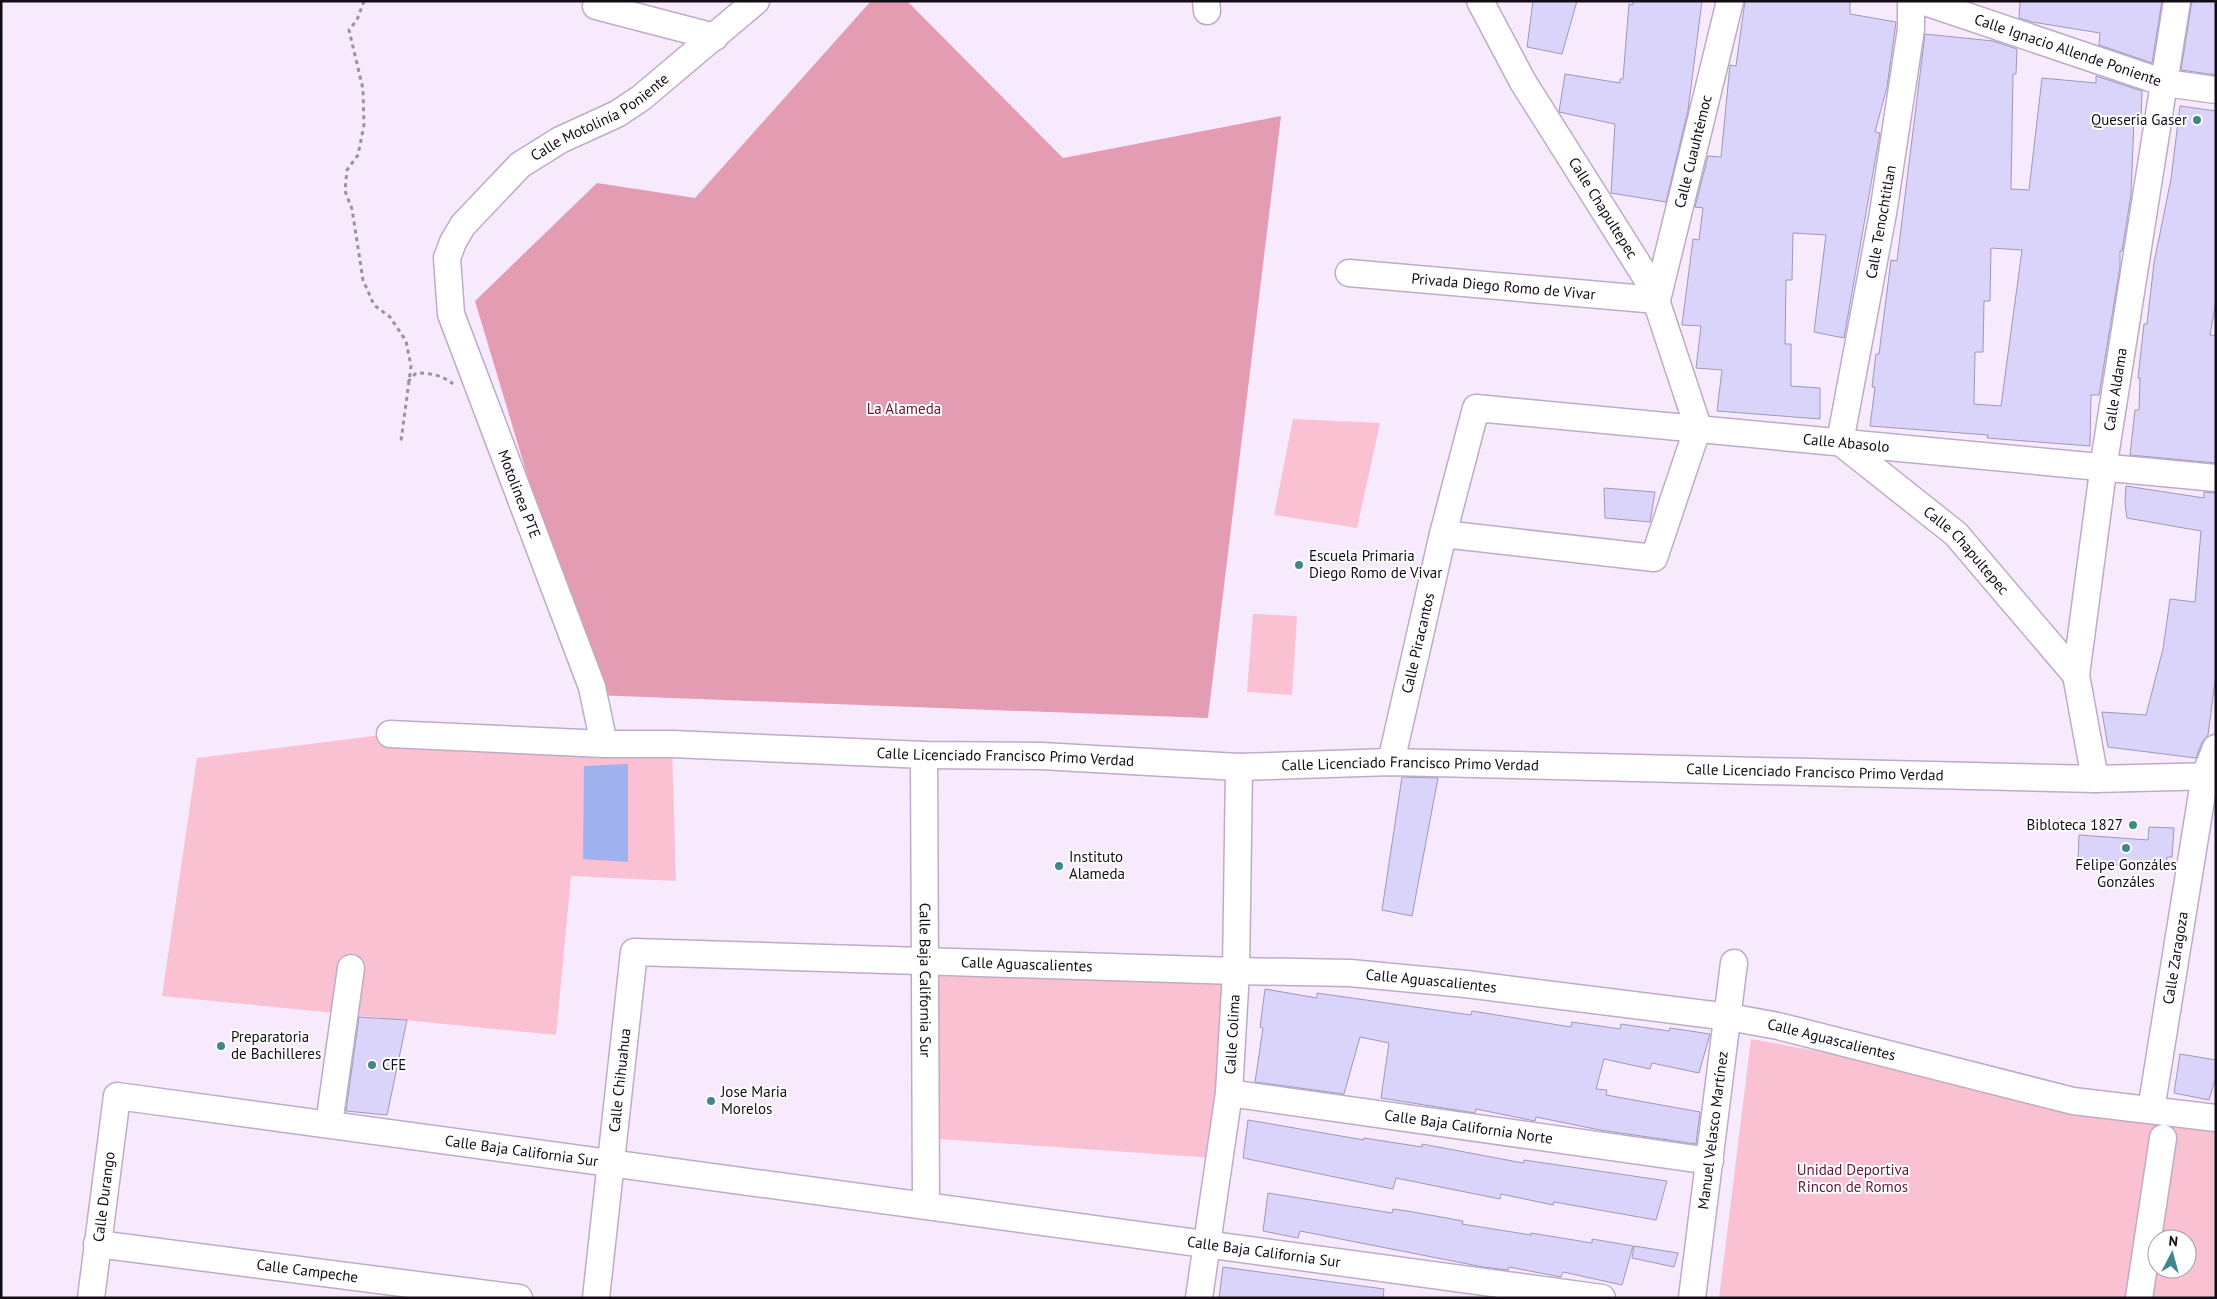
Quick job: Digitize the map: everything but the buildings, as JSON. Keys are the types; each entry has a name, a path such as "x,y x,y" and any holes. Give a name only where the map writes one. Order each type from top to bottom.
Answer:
{"street":[{"name":"Calle Motolinía Poniente","path":"452,242 463,226 520,165 560,140 617,114 641,98 756,1"},
{"name":"Calle Chapultepec","path":"1480,1 1523,82 1651,285 1698,427"},
{"name":"Calle Cuauhtémoc","path":"1657,300 1730,1"},
{"name":"Calle Tenochtitlan","path":"1840,442 1883,213 1911,28 1911,1"},
{"name":"Calle Ignacio Allende Poniente","path":"1922,1 2165,83 2216,90"},
{"name":"Calle Aldama","path":"2095,779 2076,674 2104,467 2177,1"},
{"path":"596,6 715,37"},
{"name":"Motolinea PTE","path":"452,242 447,258 450,314 592,687 604,744"},
{"name":"Privada Diego Romo de Vivar","path":"1349,273 1657,300"},
{"name":"Calle Abasolo","path":"1476,408 1698,427 2216,478"},
{"name":"Calle Piracantos","path":"1390,762 1443,534 1476,408"},
{"path":"1443,534 1654,558 1698,427"},
{"name":"Calle Chapultepec","path":"1840,442 1956,534 2076,674"},
{"name":"Calle Licenciado Francisco Primo Verdad","path":"390,734 604,744 672,744 924,755 1041,756 1239,767 1390,762 2095,779 2211,775"},
{"name":"Calle Zaragoza","path":"2151,1110 2216,748"},
{"name":"Calle Baja California Sur","path":"924,755 926,1205"},
{"name":"Calle Colima","path":"1200,1298 1229,1093 1236,971 1239,767"},
{"name":"Calle Aguascalientes","path":"634,952 1350,973 1466,984 1729,1017 1778,1026 2073,1100 2216,1118"},
{"name":"Calle Chihuahua","path":"596,1298 634,952"},
{"name":"Manuel Velasco Martínez","path":"1692,1298 1729,1017 1734,963"},
{"path":"328,1124 351,968"},
{"name":"Calle Baja California Norte","path":"1229,1093 1710,1161"},
{"name":"Calle Baja California Sur","path":"117,1096 1602,1298"},
{"name":"Calle Durango","path":"91,1298 117,1096"},
{"path":"2139,1298 2163,1138"},
{"name":"Calle Campeche","path":"97,1244 519,1298"}],"path":[{"path":"364,1 357,20 349,30 363,89 364,125 358,155 347,170 345,191 352,209 362,280 374,305 390,317 406,341 411,366 401,441"},
{"path":"408,383 416,374 426,373 445,378 460,390"}],"green space":[{"name":"La Alameda","path":"871,1 907,1 1063,158 1281,116 1208,718 593,695 475,301 597,183 695,198"},
{"path":"1293,419 1380,423 1357,528 1274,515"},
{"path":"1253,614 1297,616 1292,695 1247,692"},
{"path":"390,734 672,744 676,881 571,876 556,1035 162,996 197,758"},
{"path":"925,960 1236,971 1213,1158 926,1138"},
{"name":"Unidad Deportiva Rincon de Romos","path":"1751,1039 2216,1124 2216,1298 1719,1298"}],"water":[{"path":"628,764 628,862 583,859 584,766"}],"place":[{"name":"Queseria Gaser","path":"2197,120"},
{"name":"Escuela Primaria Diego Romo de Vivar","path":"1299,565"},
{"name":"Bibloteca 1827","path":"2133,825"},
{"name":"Felipe Gonzáles Gonzáles","path":"2126,848"},
{"name":"Instituto Alameda","path":"1059,866"},
{"name":"Preparatoria de Bachilleres","path":"221,1046"},
{"name":"CFE","path":"372,1065"},
{"name":"Jose Maria Morelos","path":"711,1101"}]}
